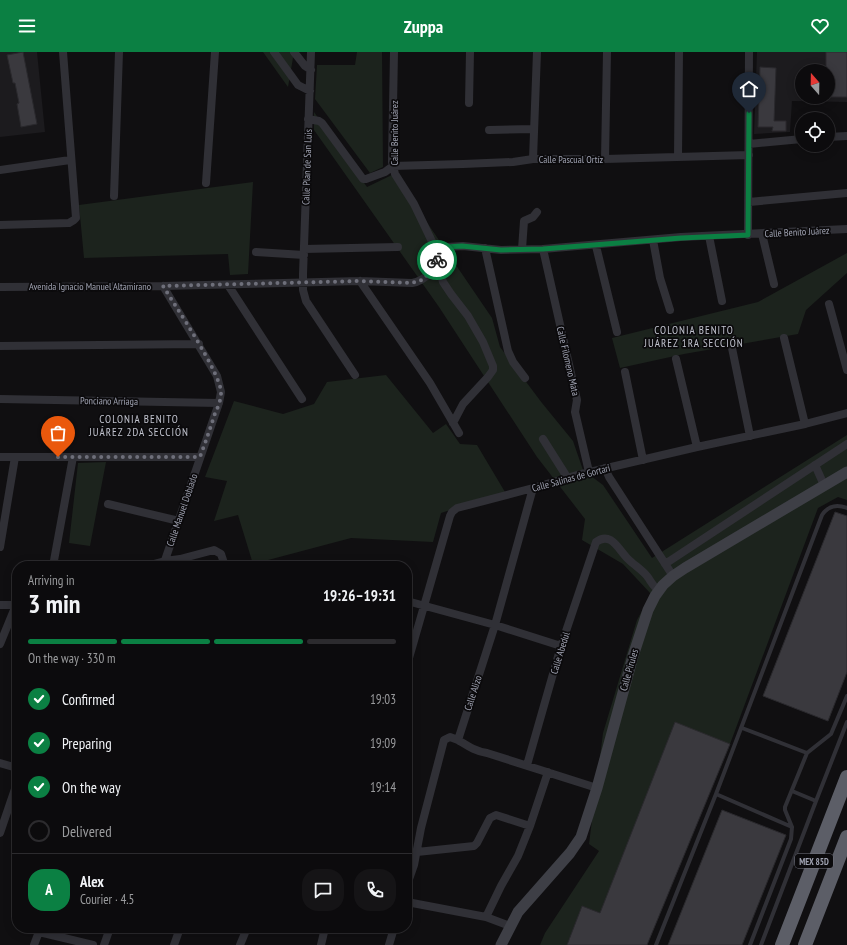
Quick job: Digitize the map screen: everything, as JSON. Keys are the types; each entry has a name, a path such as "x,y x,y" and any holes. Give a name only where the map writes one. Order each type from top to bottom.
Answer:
{"highway":[{"name":"MEX 85D","path":"782,945 847,776"},
{"name":"MEX 85D","path":"805,945 847,837"}],"street":[{"path":"0,225 69,223 74,220 76,215 70,160 63,52"},
{"path":"114,196 119,52"},
{"path":"206,183 215,52"},
{"path":"274,52 298,86 310,91"},
{"path":"294,52 305,66 311,70"},
{"name":"Calle Plan de San Luis","path":"311,52 303,282 304,294 306,301 355,375"},
{"name":"Calle Benito Juárez","path":"394,52 393,166 397,178 417,209 437,251 452,246 543,249 710,236 847,230"},
{"path":"469,103 470,52"},
{"path":"533,159 537,52"},
{"path":"605,159 607,52"},
{"path":"678,157 679,52"},
{"path":"748,235 749,52"},
{"path":"308,120 319,121 322,123 363,179 385,172 393,166"},
{"path":"490,130 534,129"},
{"path":"835,137 847,136"},
{"path":"749,144 795,140"},
{"name":"Calle Pascual Ortíz","path":"393,166 513,162 533,159 605,159 749,154"},
{"path":"0,170 70,160"},
{"path":"749,202 847,193"},
{"path":"522,249 524,221 533,217 538,212"},
{"path":"762,234 774,284"},
{"path":"710,236 722,301"},
{"path":"652,240 660,278 670,310"},
{"path":"596,246 617,332"},
{"path":"256,252 304,252 398,247"},
{"path":"485,248 508,351 513,362 525,378"},
{"name":"Calle Filomeno Mata","path":"543,249 577,400 575,412 590,472"},
{"path":"437,251 438,259 436,263 440,270 443,282 468,316 485,346 492,363 492,370 488,377 463,404 453,423"},
{"name":"Avenida Ignacio Manuel Altamirano","path":"0,287 228,285 360,281 417,282 431,272 436,263"},
{"path":"360,281 430,383 459,433"},
{"path":"228,285 302,399"},
{"name":"Calle Manuel Doblado","path":"163,286 217,376 221,392 219,403 165,561"},
{"path":"830,304 847,370"},
{"path":"784,338 805,424"},
{"path":"0,346 199,344"},
{"path":"732,348 750,436"},
{"path":"676,359 697,447"},
{"path":"625,372 643,460"},
{"name":"Ponciano Arriaga","path":"0,399 219,403"},
{"name":"Calle Salinas de Gortari","path":"412,648 450,516 454,510 567,477 805,424 847,413"},
{"path":"543,439 567,477"},
{"path":"665,564 847,444"},
{"path":"0,457 200,457"},
{"path":"0,547 15,457"},
{"path":"54,561 72,457"},
{"path":"815,465 824,485"},
{"path":"605,468 609,477 673,576"},
{"name":"Calle Pirules","path":"501,945 510,926 525,904 577,843 584,830 640,635 651,602 659,590 673,576 697,560 847,472"},
{"name":"Calle Alizo","path":"458,740 495,625 533,488"},
{"path":"108,504 179,521"},
{"name":"Calle Abedul","path":"526,765 561,646 596,542 601,538 612,541 659,590"},
{"path":"174,561 210,551 221,554 223,561"},
{"path":"412,602 495,625 561,646"},
{"path":"0,605 12,605"},
{"path":"0,644 12,615"},
{"path":"412,871 417,852 420,828 444,740 450,737 478,751 597,788"},
{"path":"0,763 12,767"},
{"path":"486,917 518,856 530,826 548,772"},
{"path":"0,833 12,798"},
{"path":"417,852 474,846 490,818 496,815 530,826"},
{"path":"412,903 486,917 510,926"},
{"path":"34,945 39,933"},
{"path":"51,933 93,945"},
{"path":"104,945 108,933"},
{"path":"174,945 178,933"},
{"path":"240,945 245,933"},
{"path":"321,945 324,933"},
{"path":"389,945 393,933"}],"lane":[{"path":"656,945 742,728 822,515 824,511 832,507 837,506 847,508"},
{"path":"750,945 792,839 792,827 785,810 792,791 807,753 831,734 847,696"},
{"path":"760,945 847,722"},
{"path":"742,728 807,753"},
{"path":"792,791 816,801"},
{"path":"716,794 792,827"}],"shaded area":[{"path":"0,52 37,52 45,132 0,137"},
{"path":"263,52 294,52 288,87"},
{"path":"357,52 382,52 383,167 370,173 315,99 317,65 355,65"},
{"path":"757,52 847,52 847,102 835,102 835,64 795,64 795,101 792,101 790,132 754,134"},
{"path":"314,112 367,187 394,174 492,318 500,347 573,441 583,470 603,485 652,558 847,435 847,500 838,497 818,508 730,744 600,913 582,906 567,945 540,945 545,933 599,851 589,844 603,733 637,620 651,594 623,564 582,540 585,519 537,457 439,307 314,130"},
{"path":"253,182 248,274 230,275 228,254 84,258 79,205"},
{"path":"847,253 847,273 806,310 798,334 684,354 620,368 612,338 758,302"},
{"path":"386,375 433,433 446,424 460,444 477,445 505,492 441,513 433,542 351,538 264,561 252,561 238,515 214,521 227,481 205,477 234,401 283,414 314,404 327,382"},
{"path":"106,462 90,546 69,543 78,463"}],"building":[{"path":"23,52 37,124 21,127 17,104 19,103 7,55"},
{"path":"826,52 847,52 847,97 835,97 835,64 826,64"},
{"path":"760,67 776,68 774,121 786,121 786,131 772,131 773,127 758,127"},
{"path":"835,512 847,516 847,672 828,721 763,696"},
{"path":"675,722 730,744 647,945 567,945 582,906 600,913"},
{"path":"722,810 786,835 742,945 668,945"}],"way so far":[{"path":"58,457 200,457 219,403 221,392 220,384 199,344 163,286 360,281 412,283 422,280 431,272 437,260"}],"district":[{"name":"COLONIA BENITO JUÁREZ 1RA SECCIÓN","path":"694,336"},
{"name":"COLONIA BENITO JUÁREZ 2DA SECCIÓN","path":"139,425"}],"route":[{"path":"437,260 437,251 452,246 501,250 543,249 596,246 681,238 748,235 749,113"}]}
